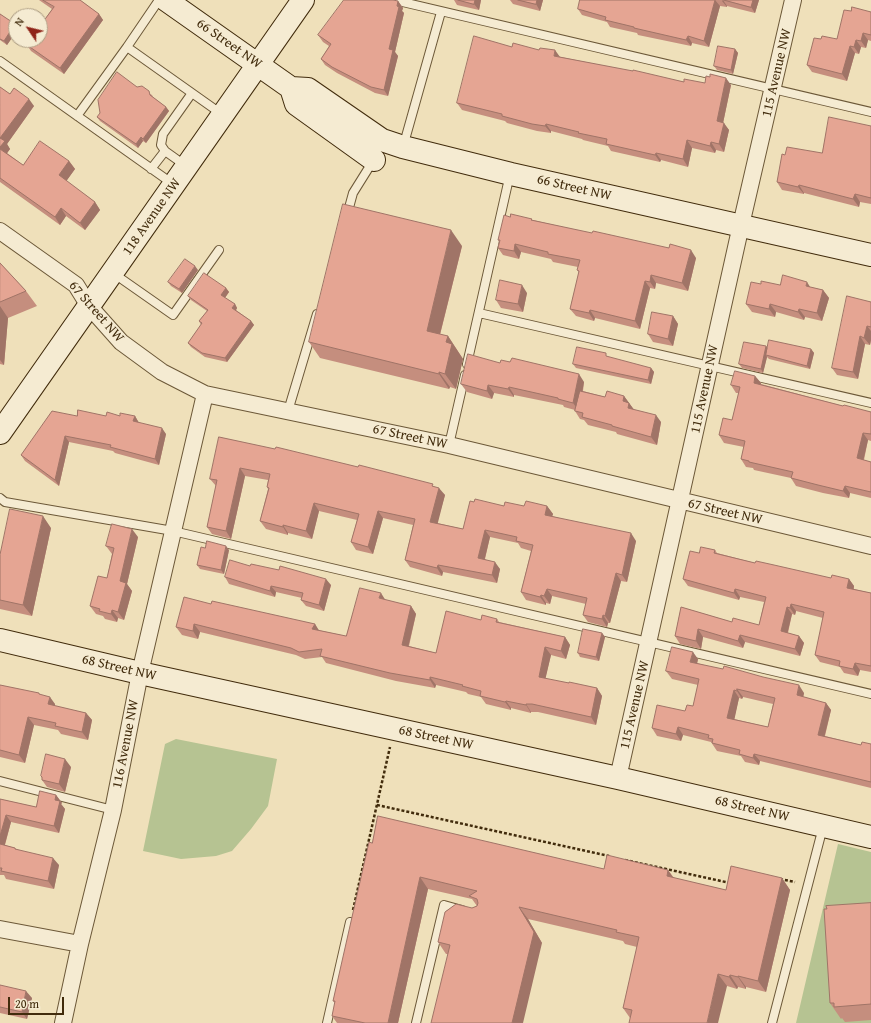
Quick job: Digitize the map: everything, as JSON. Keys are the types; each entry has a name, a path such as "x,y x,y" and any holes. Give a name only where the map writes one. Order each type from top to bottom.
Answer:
{"street":[{"name":"66 Street NW","path":"166,0 291,88 308,89 378,150 403,148 510,174 871,255"},
{"name":"118 Avenue NW","path":"5,422 89,306 303,0"},
{"name":"115 Avenue NW","path":"618,778 681,501 741,225 793,0"},
{"name":"67 Street NW","path":"0,231 76,285 89,306 121,342 162,372 205,394 449,446 871,546"},
{"name":"116 Avenue NW","path":"62,1023 113,810 140,674 205,394"},
{"name":"68 Street NW","path":"0,640 140,674 618,778 871,837"},
{"path":"0,929 80,944"}],"lane":[{"path":"77,116 159,0"},
{"path":"394,0 871,112"},
{"path":"403,148 441,12"},
{"path":"127,47 223,115"},
{"path":"0,61 174,185"},
{"path":"187,167 165,151 161,145 163,134 192,93"},
{"path":"345,220 353,193 378,150"},
{"path":"151,169 165,151"},
{"path":"449,446 510,174"},
{"path":"113,272 173,315 219,250"},
{"path":"288,411 320,305"},
{"path":"479,313 871,402"},
{"path":"0,509 3,500 174,531 871,694"},
{"path":"0,781 113,810"},
{"path":"772,1023 824,826"},
{"path":"416,1023 444,905 473,912"},
{"path":"327,1023 350,922"}],"path":[{"path":"350,922 392,741"},
{"path":"377,805 610,856"},
{"path":"618,858 735,884"},
{"path":"777,878 808,884"}],"green space":[{"path":"176,739 277,759 268,806 232,851 216,856 181,859 143,851 165,744"},
{"path":"838,844 871,852 871,1023 796,1023"}],"building":[{"path":"43,0 80,0 99,14 60,68 31,48 48,48 48,15 54,7"},
{"path":"344,0 398,1 397,6 399,7 389,49 393,50 384,90 371,87 332,67 321,59 331,44 318,35"},
{"path":"458,0 475,0 474,4"},
{"path":"518,0 537,0 536,4"},
{"path":"580,0 715,0 704,41 688,36 686,40 605,20 606,17 578,9"},
{"path":"724,0 753,0 751,7"},
{"path":"852,7 871,12 871,35 863,33 861,41 856,40 854,47 850,46 842,74 807,65 814,38 821,39 822,36 837,39 844,10 851,11"},
{"path":"0,14 8,19 8,35 4,41 0,39"},
{"path":"474,36 512,47 513,43 539,50 540,48 555,50 554,56 633,70 684,82 684,79 705,83 706,76 710,77 710,74 726,78 717,121 724,123 719,144 711,142 710,146 687,140 683,159 656,153 655,155 606,144 607,139 546,124 545,126 532,124 502,116 502,114 457,103"},
{"path":"718,46 735,49 731,70 714,66"},
{"path":"117,72 137,87 142,86 149,91 150,95 166,107 143,139 141,137 136,144 97,117 100,113 98,100"},
{"path":"0,87 10,94 14,88 29,99 0,138"},
{"path":"829,117 871,126 871,198 855,194 853,199 799,185 798,187 777,182 782,154 785,155 787,147 822,153"},
{"path":"0,138 5,141 0,147"},
{"path":"40,141 69,161 59,175 95,202 80,223 61,208 55,217 0,178 0,149 23,165"},
{"path":"343,204 451,230 427,331 448,336 446,342 452,344 445,374 439,372 439,374 309,342"},
{"path":"511,214 532,219 531,220 592,233 593,231 669,248 670,244 691,250 682,283 651,275 650,282 645,281 635,321 590,310 589,313 570,309 579,271 577,270 580,260 548,254 548,252 515,244 514,251 498,248 500,240 498,240 504,215 510,217"},
{"path":"185,259 195,266 179,289 168,282"},
{"path":"0,263 26,291 0,302"},
{"path":"204,273 226,288 221,295 235,304 232,308 251,321 225,358 202,353 188,343 202,323 199,321 208,310 188,296"},
{"path":"783,275 807,282 806,286 823,290 817,313 799,309 798,312 770,304 769,309 746,304 751,282 761,284 761,281 780,285"},
{"path":"500,280 522,285 518,304 496,300"},
{"path":"847,296 871,302 871,327 867,326 864,338 860,336 853,372 832,368"},
{"path":"652,312 673,316 668,339 648,334"},
{"path":"769,340 811,349 807,366 766,355"},
{"path":"744,342 766,346 761,369 739,364"},
{"path":"577,347 606,353 606,356 651,368 648,380 573,364"},
{"path":"468,354 500,363 501,360 510,362 512,358 579,374 573,403 558,398 509,387 508,389 488,385 487,391 461,384"},
{"path":"735,371 755,376 754,383 871,412 871,434 863,433 857,458 871,462 871,492 845,486 843,491 818,485 791,478 793,472 741,459 745,441 719,435 723,418 732,420 740,387 731,385"},
{"path":"580,391 605,397 607,391 624,396 623,401 629,403 628,408 656,415 651,437 582,417 583,413 575,411"},
{"path":"78,410 106,416 107,412 120,416 120,413 135,416 133,421 162,428 155,459 110,447 111,445 65,436 55,480 21,455 52,411 77,416"},
{"path":"219,437 275,449 276,447 358,467 359,465 433,484 432,486 439,488 430,522 463,529 470,501 474,502 475,499 504,506 505,502 524,506 526,501 547,506 545,515 631,533 622,575 616,573 605,616 603,615 602,619 583,615 587,598 547,589 544,596 541,595 540,597 521,592 533,545 516,541 517,537 485,530 478,558 495,562 492,575 438,565 437,568 405,560 415,519 378,511 368,547 351,542 359,514 314,503 306,531 260,521 269,488 267,487 270,474 240,468 226,531 207,527 217,480 210,479"},
{"path":"10,509 43,516 23,605 0,600 0,555"},
{"path":"112,524 132,529 120,581 126,583 118,612 112,610 111,614 99,611 100,609 90,606 98,576 107,578 114,548 106,546"},
{"path":"207,541 226,546 221,570 197,565 201,547 205,548"},
{"path":"701,547 715,550 714,553 755,563 756,561 831,578 832,575 849,579 847,588 871,593 871,666 855,663 853,669 839,666 840,661 815,655 824,612 791,604 790,608 787,607 781,631 799,636 795,649 740,635 738,641 698,629 696,641 675,636 681,607 732,622 733,618 759,625 766,597 735,589 734,593 683,579 690,551 699,553"},
{"path":"230,560 250,566 251,564 279,570 280,566 326,579 319,605 301,600 303,593 271,586 270,591 225,577"},
{"path":"360,588 381,593 379,598 411,606 402,645 436,653 446,611 481,620 482,615 497,619 496,622 565,637 561,651 545,647 539,677 597,688 591,717 532,704 526,705 505,702 480,696 481,691 462,686 463,685 430,677 430,680 390,673 320,656 322,649 299,652 291,648 194,624 193,631 176,627 184,597 211,604 212,601 315,624 312,629 346,636"},
{"path":"583,629 602,633 596,657 578,653"},
{"path":"672,647 693,652 690,662 723,669 724,666 799,685 797,695 826,703 818,735 861,745 862,742 871,744 871,782 754,754 753,758 739,754 740,750 712,743 713,739 708,738 709,735 678,727 676,734 652,728 657,705 685,711 687,705 693,706 699,679 666,671","holes":["737,689 775,698 768,727 727,718 734,690 737,691"]},
{"path":"0,685 39,693 50,697 48,704 86,713 82,732 55,726 56,723 28,717 19,755 0,750"},
{"path":"46,754 65,759 59,784 42,780 41,776"},
{"path":"40,791 56,795 55,800 60,801 54,826 6,815 0,836 0,799 36,807"},
{"path":"378,816 604,869 607,855 668,870 667,876 726,890 731,866 782,878 758,981 738,976 730,975 729,977 718,974 707,1023 629,1023 632,1010 623,1008 639,937 616,932 617,930 519,907 534,932 512,1023 431,1023 450,945 438,942 445,912 456,904 472,908 477,906 478,903 477,899 469,896 477,891 420,877 388,1023 365,1023 332,1016 335,1001 333,1001 369,842 372,843"},
{"path":"0,844 53,858 48,881 1,871"},
{"path":"871,903 871,1004 834,1007 834,1003 830,1003 824,909 827,909 826,906"},
{"path":"0,985 26,991 22,1012 0,1007"}]}
